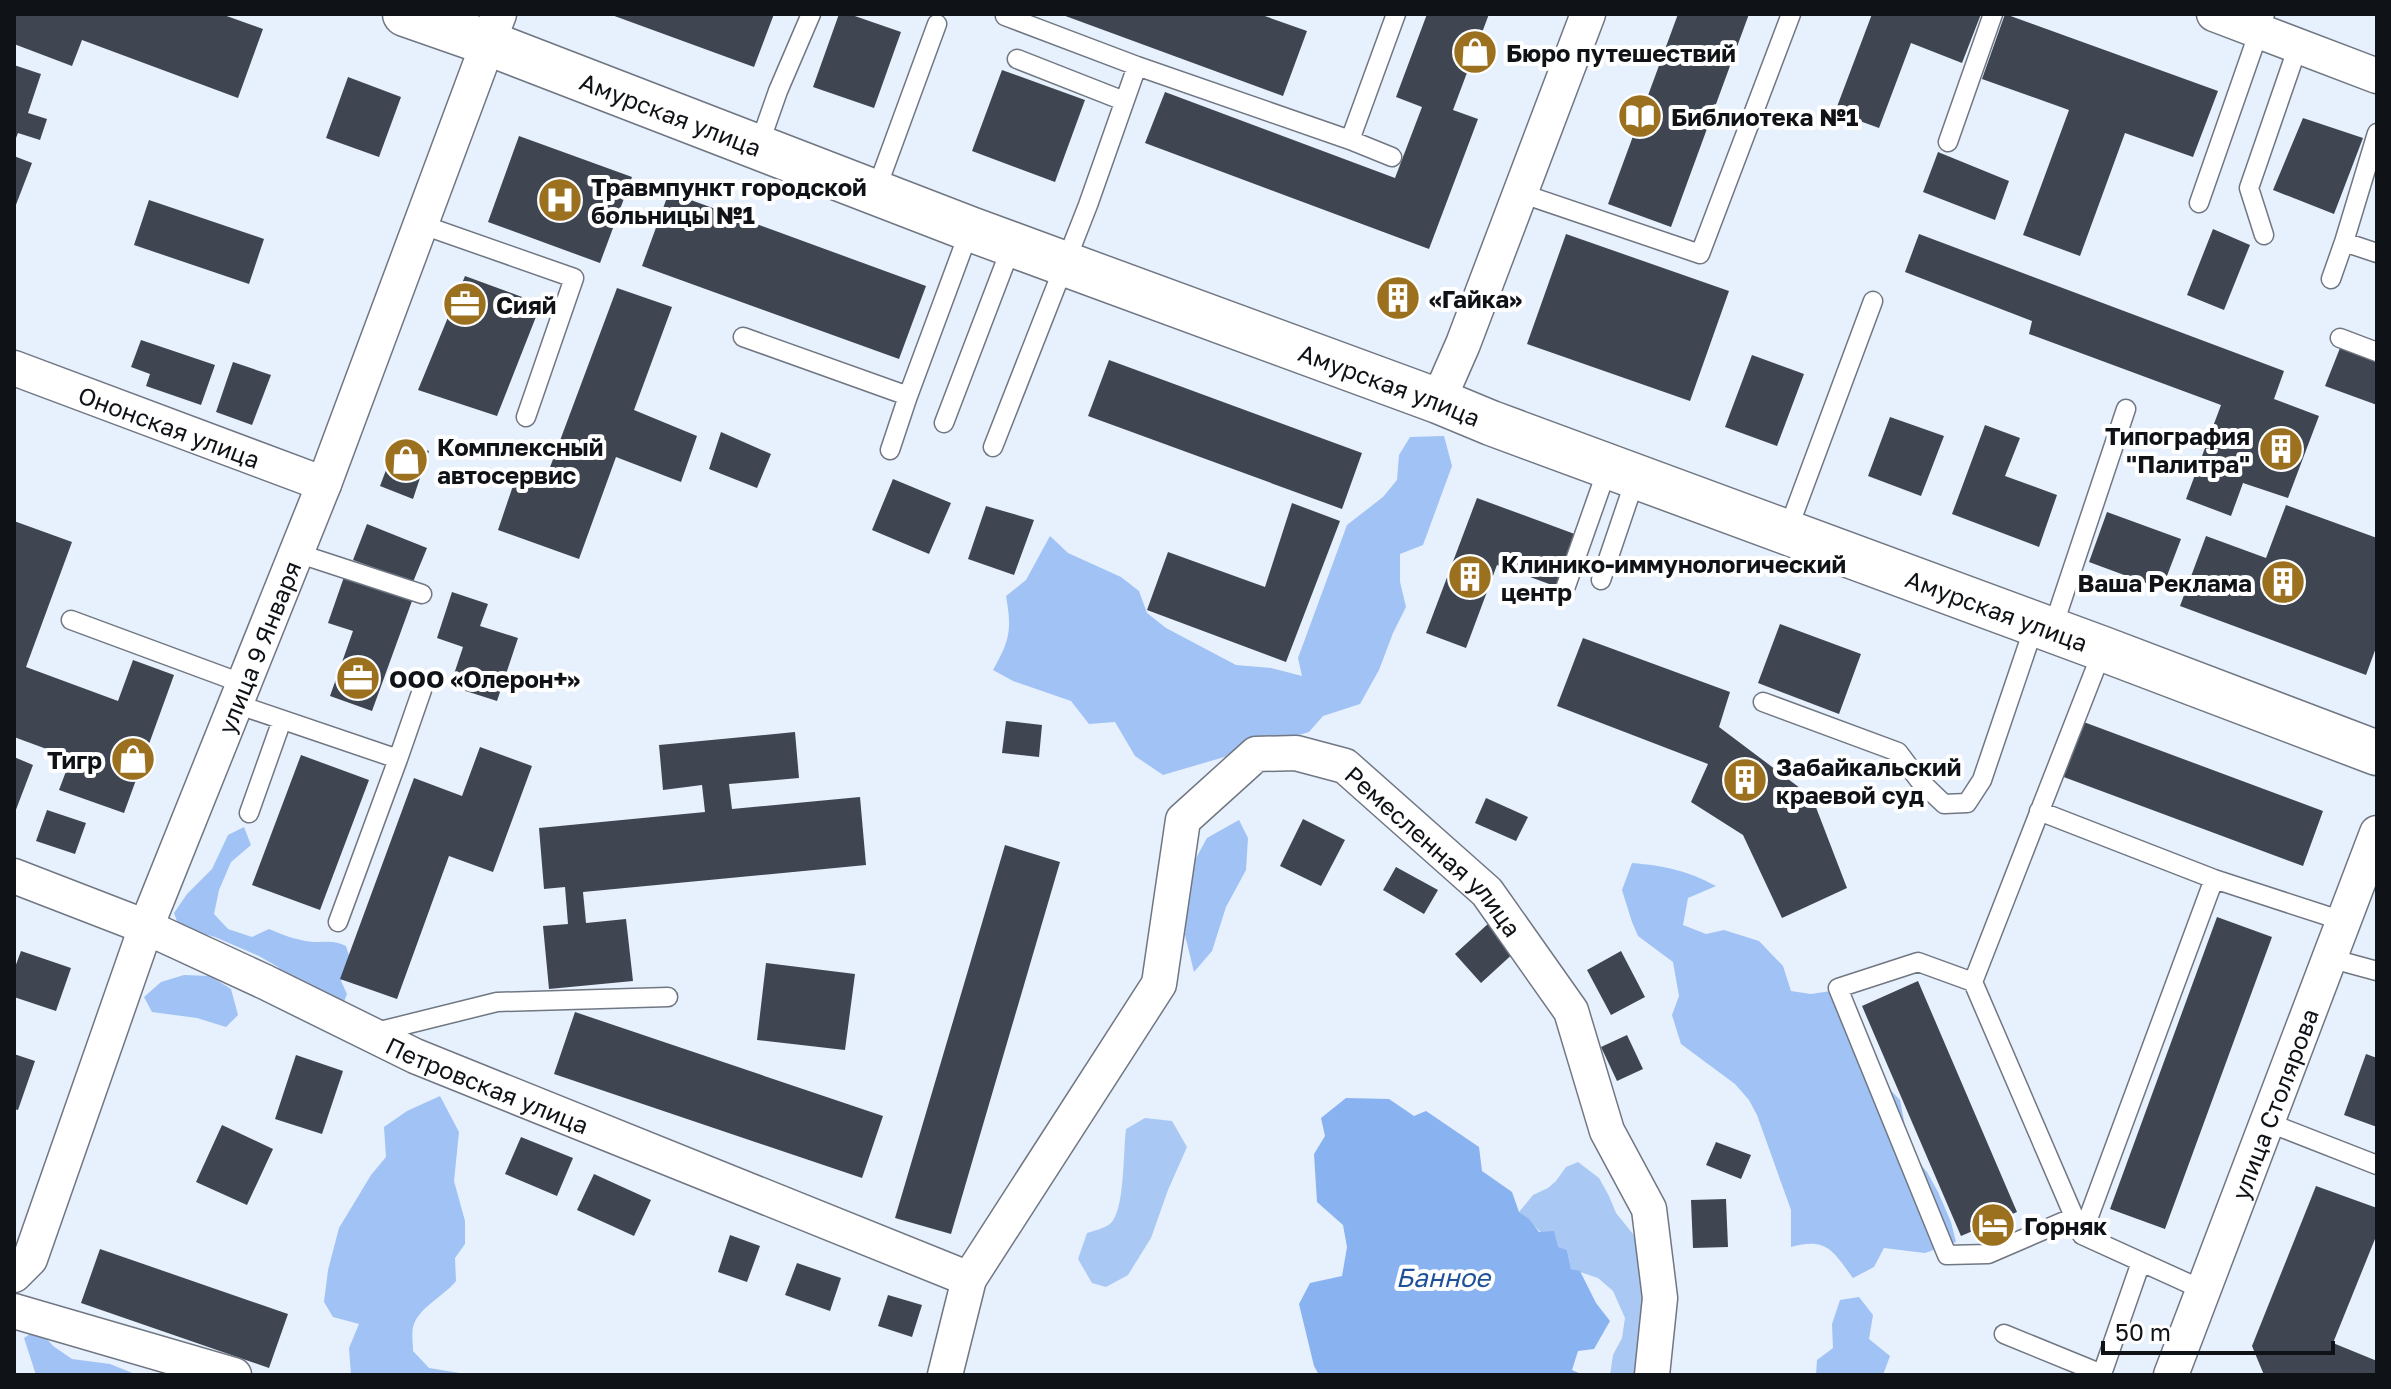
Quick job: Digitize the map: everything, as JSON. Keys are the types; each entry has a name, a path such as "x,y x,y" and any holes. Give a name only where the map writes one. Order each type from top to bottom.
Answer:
{"main road":[{"name":"Амурская улица","path":"405,14 493,29 758,148 875,193 2377,753"}],"street":[{"path":"1438,401 1463,344 1588,14"},
{"path":"2214,14 2262,22 2298,46 2377,76"},
{"name":"улица 9 Января","path":"14,1275 30,1259 146,927 324,484 493,29"},
{"name":"Ононская улица","path":"14,368 324,484"},
{"name":"Ремесленная улица","path":"945,1375 969,1279 1159,984 1183,820 1256,754 1296,753 1345,766 1487,892 1571,1011 1607,1131 1649,1209 1660,1298 1652,1375"},
{"name":"улица Столярова","path":"2173,1374 2377,833"},
{"name":"Петровская улица","path":"14,876 146,927 415,1056 969,1279"},
{"path":"14,1311 234,1375"}],"lane":[{"path":"758,148 811,14"},
{"path":"1350,140 1396,14"},
{"path":"1520,193 1700,254 1791,14"},
{"path":"1948,142 1993,14"},
{"path":"1005,16 1392,157"},
{"path":"2199,203 2262,22"},
{"path":"875,193 937,24"},
{"path":"2264,235 2249,188 2298,46"},
{"path":"1017,59 1124,101"},
{"path":"993,447 1065,265 1137,66"},
{"path":"2331,279 2377,133"},
{"path":"420,224 574,278 526,417"},
{"path":"890,450 970,229"},
{"path":"2344,242 2377,253"},
{"path":"944,423 1012,245"},
{"path":"1787,532 1873,301"},
{"path":"743,337 908,396"},
{"path":"2340,338 2377,352"},
{"path":"1763,702 1898,752 1919,780 1944,804 1967,803 1982,780 2044,627 2126,409"},
{"path":"1601,580 1622,472"},
{"path":"1566,586 1622,472"},
{"path":"297,553 422,594"},
{"path":"71,620 240,694 282,720 398,759"},
{"path":"2103,649 1973,982 2082,1235 2203,1290"},
{"path":"338,922 422,690"},
{"path":"249,813 282,720"},
{"path":"2039,811 2214,879 2343,921"},
{"path":"2082,1235 2214,879"},
{"path":"2329,958 2377,971"},
{"path":"1973,982 1918,962 1838,988 1947,1255 1988,1254 2074,1217"},
{"path":"370,1033 497,1002 668,997"},
{"path":"2267,1122 2377,1165"},
{"path":"2004,1334 2102,1374 2141,1262"}],"shaded area":[{"path":"1444,436 1452,466 1423,545 1400,554 1400,582 1406,607 1379,670 1360,704 1323,716 1309,732 1163,775 1135,756 1115,722 1089,724 1071,701 1013,681 993,670 1008,634 1006,596 1026,580 1050,536 1068,553 1121,577 1139,591 1147,613 1166,628 1236,665 1271,668 1302,676 1298,658 1347,525 1383,497 1397,480 1399,455 1410,437"},
{"path":"1239,820 1248,838 1246,870 1226,907 1212,951 1194,972 1185,935 1190,869 1207,838"},
{"path":"244,827 251,845 231,862 219,890 214,914 228,929 252,937 269,929 297,939 346,946 351,962 341,981 347,994 341,1010 296,988 278,967 259,956 215,937 179,927 174,913 187,894 212,869 228,835"},
{"path":"1632,863 1675,870 1716,886 1688,898 1683,925 1706,934 1724,930 1759,941 1783,966 1791,991 1811,994 1831,991 1874,1073 1900,1100 1910,1152 1927,1172 1938,1192 1956,1242 1925,1253 1884,1248 1874,1267 1853,1278 1840,1260 1821,1245 1791,1247 1791,1210 1749,1100 1735,1084 1681,1044 1672,1015 1679,996 1673,962 1638,936 1622,890"},
{"path":"184,975 210,976 231,989 238,1015 226,1027 197,1018 152,1012 144,997 161,982"},
{"path":"440,1096 459,1132 454,1181 465,1221 465,1244 455,1258 456,1281 422,1312 414,1324 413,1351 429,1368 472,1375 351,1375 349,1348 359,1324 333,1317 324,1302 328,1270 339,1228 371,1175 386,1157 384,1127 407,1111"},
{"path":"1145,1118 1172,1121 1187,1147 1151,1238 1128,1275 1106,1287 1092,1283 1078,1259 1087,1233 1109,1225 1116,1216 1126,1129"},
{"path":"1578,1162 1599,1178 1616,1213 1633,1234 1645,1264 1643,1375 1610,1375 1625,1318 1613,1291 1598,1278 1571,1269 1567,1250 1558,1248 1519,1212 1533,1195 1556,1181 1566,1167"},
{"path":"1859,1297 1873,1315 1869,1339 1890,1356 1883,1375 1816,1375 1817,1360 1833,1348 1832,1324 1840,1300"},
{"path":"38,1329 53,1346 72,1359 110,1364 145,1375 36,1375 24,1338"}],"water":[{"name":"Банное","path":"1346,1098 1389,1099 1414,1116 1426,1111 1479,1147 1482,1171 1512,1192 1519,1212 1539,1232 1554,1231 1558,1247 1567,1250 1571,1269 1580,1271 1596,1303 1610,1321 1594,1349 1578,1351 1572,1370 1583,1375 1319,1375 1299,1304 1310,1283 1342,1276 1347,1247 1343,1225 1317,1202 1314,1154 1325,1136 1321,1118"}],"building":[{"path":"15,14 221,14 263,29 238,98 82,40 72,66 14,44"},
{"path":"609,14 774,14 754,67"},
{"path":"839,14 849,14 901,32 874,108 813,87"},
{"path":"1060,14 1259,14 1307,31 1283,96"},
{"path":"1427,14 1489,14 1453,110 1478,119 1429,249 1145,143 1165,92 1395,178 1422,107 1396,97"},
{"path":"1678,14 1749,14 1671,227 1608,204"},
{"path":"1872,14 1981,14 1962,63 1911,43 1879,128 1835,112"},
{"path":"2005,14 2218,91 2193,157 2125,133 2080,256 2023,235 2069,110 1982,79"},
{"path":"14,65 41,74 28,113 47,119 40,140 18,133 14,143"},
{"path":"1002,70 1085,100 1055,182 972,151"},
{"path":"348,77 401,97 379,157 326,138"},
{"path":"2303,118 2363,138 2334,214 2273,190"},
{"name":"Травмпункт городской больницы №1","path":"519,136 632,177 600,263 488,222"},
{"path":"1938,152 2009,181 1995,220 1923,192"},
{"path":"14,156 32,163 14,210"},
{"path":"669,192 926,286 899,359 642,266"},
{"path":"149,200 264,239 249,284 134,245"},
{"path":"2213,229 2250,245 2224,310 2187,295"},
{"path":"1566,234 1729,291 1690,401 1527,344"},
{"path":"1919,234 2284,371 2274,399 2319,416 2288,498 2243,483 2231,516 2186,499 2221,405 2029,334 2032,321 1905,272"},
{"path":"465,276 541,304 497,416 418,390"},
{"path":"617,288 672,307 634,410 697,436 681,482 616,457 579,559 498,530 519,468 546,478"},
{"name":"«Гайка»","path":"1399,290 1405,294 1406,303 1398,307 1391,302 1391,294"},
{"path":"141,340 215,365 201,405 146,386 150,374 131,367"},
{"path":"2340,348 2377,362 2377,405 2325,386"},
{"path":"1752,355 1804,374 1777,446 1725,427"},
{"path":"1109,360 1362,453 1342,509 1088,416"},
{"path":"233,362 271,375 252,425 216,412"},
{"path":"1890,417 1944,436 1921,496 1868,476"},
{"path":"1985,425 2020,438 2005,476 2057,495 2039,547 1952,514"},
{"path":"721,432 771,454 757,488 709,469"},
{"path":"397,441 429,451 413,499 380,486"},
{"path":"893,479 951,503 929,554 872,530"},
{"name":"Клинико-иммунологический центр","path":"1477,498 1580,536 1560,588 1497,565 1466,648 1426,633"},
{"path":"1292,503 1340,521 1286,662 1147,610 1168,552 1265,587"},
{"name":"Ваша Реклама","path":"2286,505 2377,538 2377,645 2366,675 2180,606 2206,536 2266,558"},
{"path":"986,506 1034,520 1014,575 968,559"},
{"path":"2107,512 2181,539 2162,589 2089,562"},
{"path":"14,521 72,542 26,667 118,701 133,660 174,675 124,813 59,790 71,758 14,737"},
{"path":"367,524 427,548 413,582 353,560"},
{"path":"344,577 412,601 372,711 330,696 353,631 328,623"},
{"path":"452,592 488,604 480,626 518,638 497,701 450,686 463,647 437,638"},
{"path":"1780,624 1861,654 1839,714 1758,683"},
{"name":"Забайкальский краевой суд","path":"1583,638 1730,692 1719,727 1812,797 1847,888 1782,918 1743,835 1691,802 1708,764 1557,706"},
{"path":"1006,721 1042,725 1039,757 1002,753"},
{"path":"2081,721 2323,811 2303,866 2061,776"},
{"path":"795,732 799,778 729,784 732,809 860,797 866,865 583,892 586,923 626,919 633,981 549,989 543,926 568,924 565,887 544,889 539,828 705,812 702,785 663,790 659,745"},
{"path":"480,747 532,766 493,872 449,856 397,999 340,979 414,778 462,796"},
{"path":"301,755 369,780 320,910 252,885"},
{"path":"14,757 33,765 14,815"},
{"path":"1486,798 1528,817 1516,841 1475,823"},
{"path":"47,810 86,823 75,854 36,841"},
{"path":"1303,819 1345,840 1321,886 1280,866"},
{"path":"1005,845 1060,862 951,1234 895,1218"},
{"path":"1396,867 1438,890 1424,914 1383,890"},
{"path":"2217,917 2272,937 2165,1229 2110,1209"},
{"path":"1490,922 1517,950 1481,983 1455,954"},
{"path":"21,951 71,968 56,1011 14,997 14,970"},
{"path":"1621,951 1645,997 1611,1015 1587,970"},
{"path":"766,963 855,974 845,1050 757,1040"},
{"path":"1918,981 2017,1212 1961,1236 1862,1006"},
{"path":"575,1012 883,1116 862,1178 554,1074"},
{"path":"1627,1035 1643,1069 1617,1081 1601,1047"},
{"path":"14,1054 35,1061 18,1110 14,1109"},
{"path":"2366,1054 2377,1058 2377,1127 2344,1115"},
{"path":"296,1055 343,1071 322,1134 275,1119"},
{"path":"222,1125 273,1149 247,1205 196,1182"},
{"path":"521,1137 573,1158 557,1196 505,1174"},
{"path":"1716,1142 1751,1155 1741,1179 1706,1165"},
{"path":"594,1174 651,1200 634,1236 577,1210"},
{"path":"2316,1186 2377,1208 2377,1234 2333,1343 2377,1361 2377,1375 2264,1375 2252,1346"},
{"path":"1726,1199 1728,1247 1693,1248 1691,1200"},
{"path":"730,1235 760,1246 747,1282 718,1272"},
{"path":"100,1249 288,1314 269,1368 81,1303"},
{"path":"797,1263 841,1278 830,1311 785,1295"},
{"path":"888,1295 922,1305 912,1337 878,1326"}],"place":[{"name":"Бюро путешествий","path":"1475,52"},
{"name":"Библиотека №1","path":"1640,116"},
{"name":"Травмпункт городской больницы №1","path":"560,200"},
{"name":"«Гайка»","path":"1398,298"},
{"name":"Сияй","path":"465,304"},
{"name":"Типография \"Палитра\"","path":"2281,449"},
{"name":"Комплексный автосервис","path":"406,460"},
{"name":"Клинико-иммунологический центр","path":"1470,577"},
{"name":"Ваша Реклама","path":"2283,582"},
{"name":"ООО «Олерон+»","path":"358,678"},
{"name":"Тигр","path":"133,759"},
{"name":"Забайкальский краевой суд","path":"1745,780"},
{"name":"Горняк","path":"1993,1225"}]}
